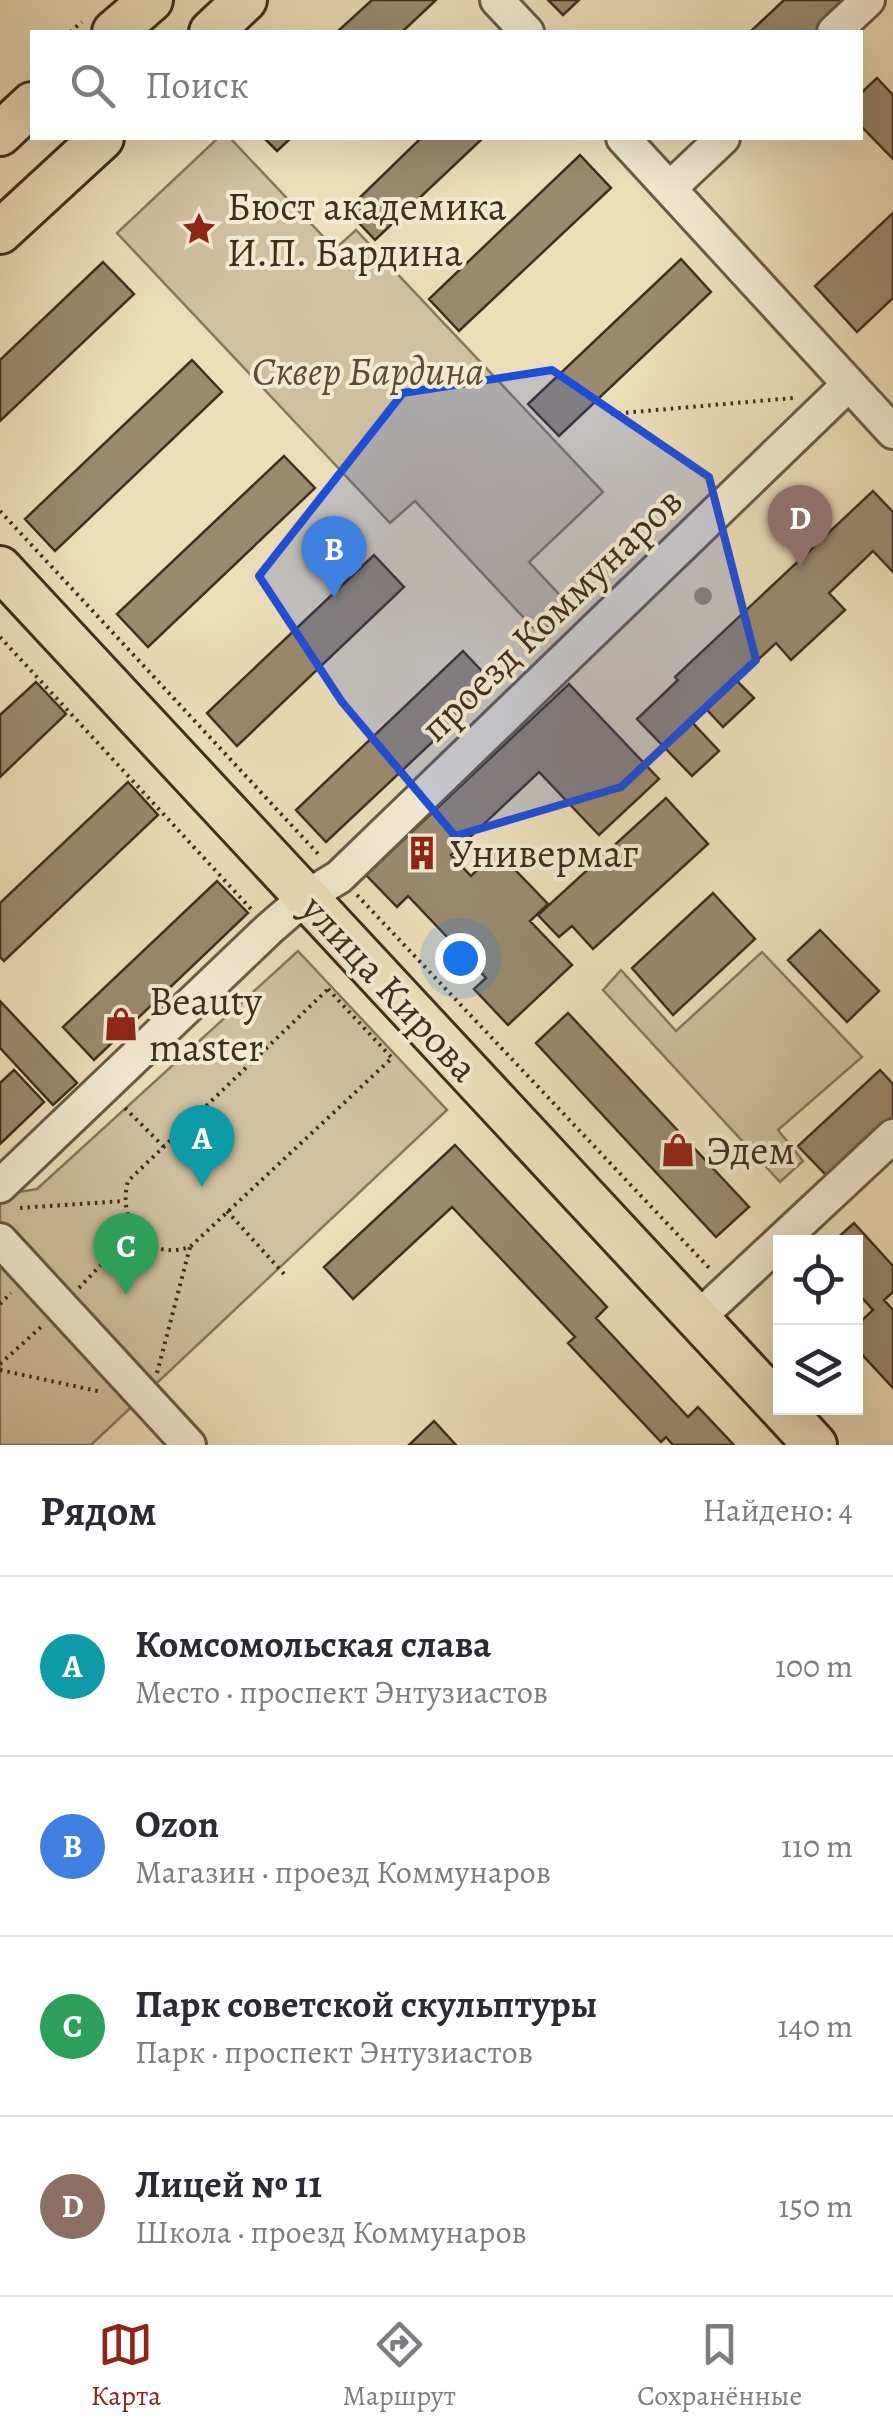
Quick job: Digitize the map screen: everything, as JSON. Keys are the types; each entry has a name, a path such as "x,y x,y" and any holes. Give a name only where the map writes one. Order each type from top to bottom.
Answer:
{"main road":[{"path":"116,30 151,0"},
{"path":"214,30 245,0"},
{"path":"0,134 30,106"},
{"path":"0,232 100,140"},
{"name":"улица Кирова","path":"0,568 323,887 698,1318 773,1398"},
{"name":"улица Кирова","path":"788,1415 815,1445"}],"street":[{"path":"497,0 524,30"},
{"path":"836,30 868,0"},
{"path":"625,140 844,389 893,432"},
{"path":"670,188 722,140"},
{"name":"проезд Коммунаров","path":"9,1197 104,1086 269,929 323,887 844,389"},
{"path":"698,1318 893,1136"},
{"path":"0,1240 189,1445"}],"path":[{"path":"610,414 844,389"},
{"path":"0,511 323,887 729,1288"},
{"path":"0,637 269,929"},
{"path":"328,989 392,1058 190,1247 180,1250 148,1244 133,1231 124,1201 128,1180 328,989"},
{"path":"104,1086 164,1147"},
{"path":"9,1197 124,1201"},
{"path":"227,1211 284,1274"},
{"path":"0,1367 133,1231"},
{"path":"0,1367 150,1402 190,1247"}],"highlighted area":[{"path":"552,370 709,477 756,660 621,787 455,836 342,702 259,576 403,393"}],"green space":[{"name":"Сквер Бардина","path":"216,140 232,140 335,249 356,230 603,492 529,562 570,606 539,634 415,501 390,523 117,233"},
{"path":"298,951 447,1110 91,1445 0,1445 0,1195 37,1189"},
{"path":"762,952 862,1057 778,1130 803,1161 780,1182 603,990 621,970 676,1031"}],"building":[{"path":"372,0 436,0 404,30 339,30"},
{"path":"548,0 579,0 563,15"},
{"path":"784,0 851,0 819,30 752,30"},
{"path":"877,78 893,95 893,159 863,128 863,91"},
{"path":"266,140 289,140 277,151"},
{"path":"419,140 481,140 375,240 347,210"},
{"path":"580,155 611,188 459,331 429,299"},
{"path":"893,213 893,298 857,332 815,286"},
{"path":"681,259 711,292 559,436 528,404"},
{"path":"103,262 134,294 0,421 0,360"},
{"path":"192,360 222,392 55,551 25,519"},
{"path":"284,456 315,488 148,647 117,614"},
{"path":"873,491 893,512 893,572 873,551 829,593 845,610 791,660 776,643 736,680 754,698 723,727 706,709 692,722 719,751 692,776 637,719 678,680 675,677"},
{"path":"374,555 404,587 237,746 207,713"},
{"path":"463,651 494,684 326,842 296,810"},
{"path":"36,682 66,714 0,777 0,715"},
{"name":"Универмаг","path":"569,684 659,779 599,835 539,772 451,855 471,876 497,851 548,904 530,921 572,965 508,1025 474,989 486,978 408,896 397,907 366,875"},
{"path":"128,782 158,815 4,961 0,957 0,903"},
{"path":"666,798 708,844 593,949 572,926 559,937 538,915"},
{"path":"217,881 248,913 94,1060 63,1027"},
{"path":"713,893 755,939 673,1015 632,968"},
{"path":"820,930 879,991 847,1022 788,960"},
{"path":"0,1001 77,1083 53,1105 0,1048"},
{"path":"568,1013 749,1207 716,1237 536,1043"},
{"path":"14,1070 44,1102 0,1144 0,1083"},
{"path":"880,1070 893,1084 893,1119 829,1178 798,1146"},
{"path":"455,1145 607,1307 596,1318 688,1417 698,1407 734,1445 673,1445 666,1437 661,1442 568,1343 575,1337 452,1207 353,1299 324,1267"},
{"path":"854,1223 893,1266 893,1292 884,1300 893,1310 893,1388 863,1356 863,1319 873,1310 863,1299 863,1235 841,1235"},
{"path":"434,1421 456,1445 409,1445"}],"place":[{"name":"Бюст академика И.П. Бардина","path":"199,229"},
{"name":"Лицей № 11","path":"800,567"},
{"name":"Ozon","path":"334,598"},
{"name":"Универмаг","path":"422,853"},
{"name":"Beauty master","path":"121,1024"},
{"name":"Эдем","path":"678,1150"},
{"name":"Комсомольская слава","path":"202,1187"},
{"name":"Парк советской скульптуры","path":"126,1295"}]}
